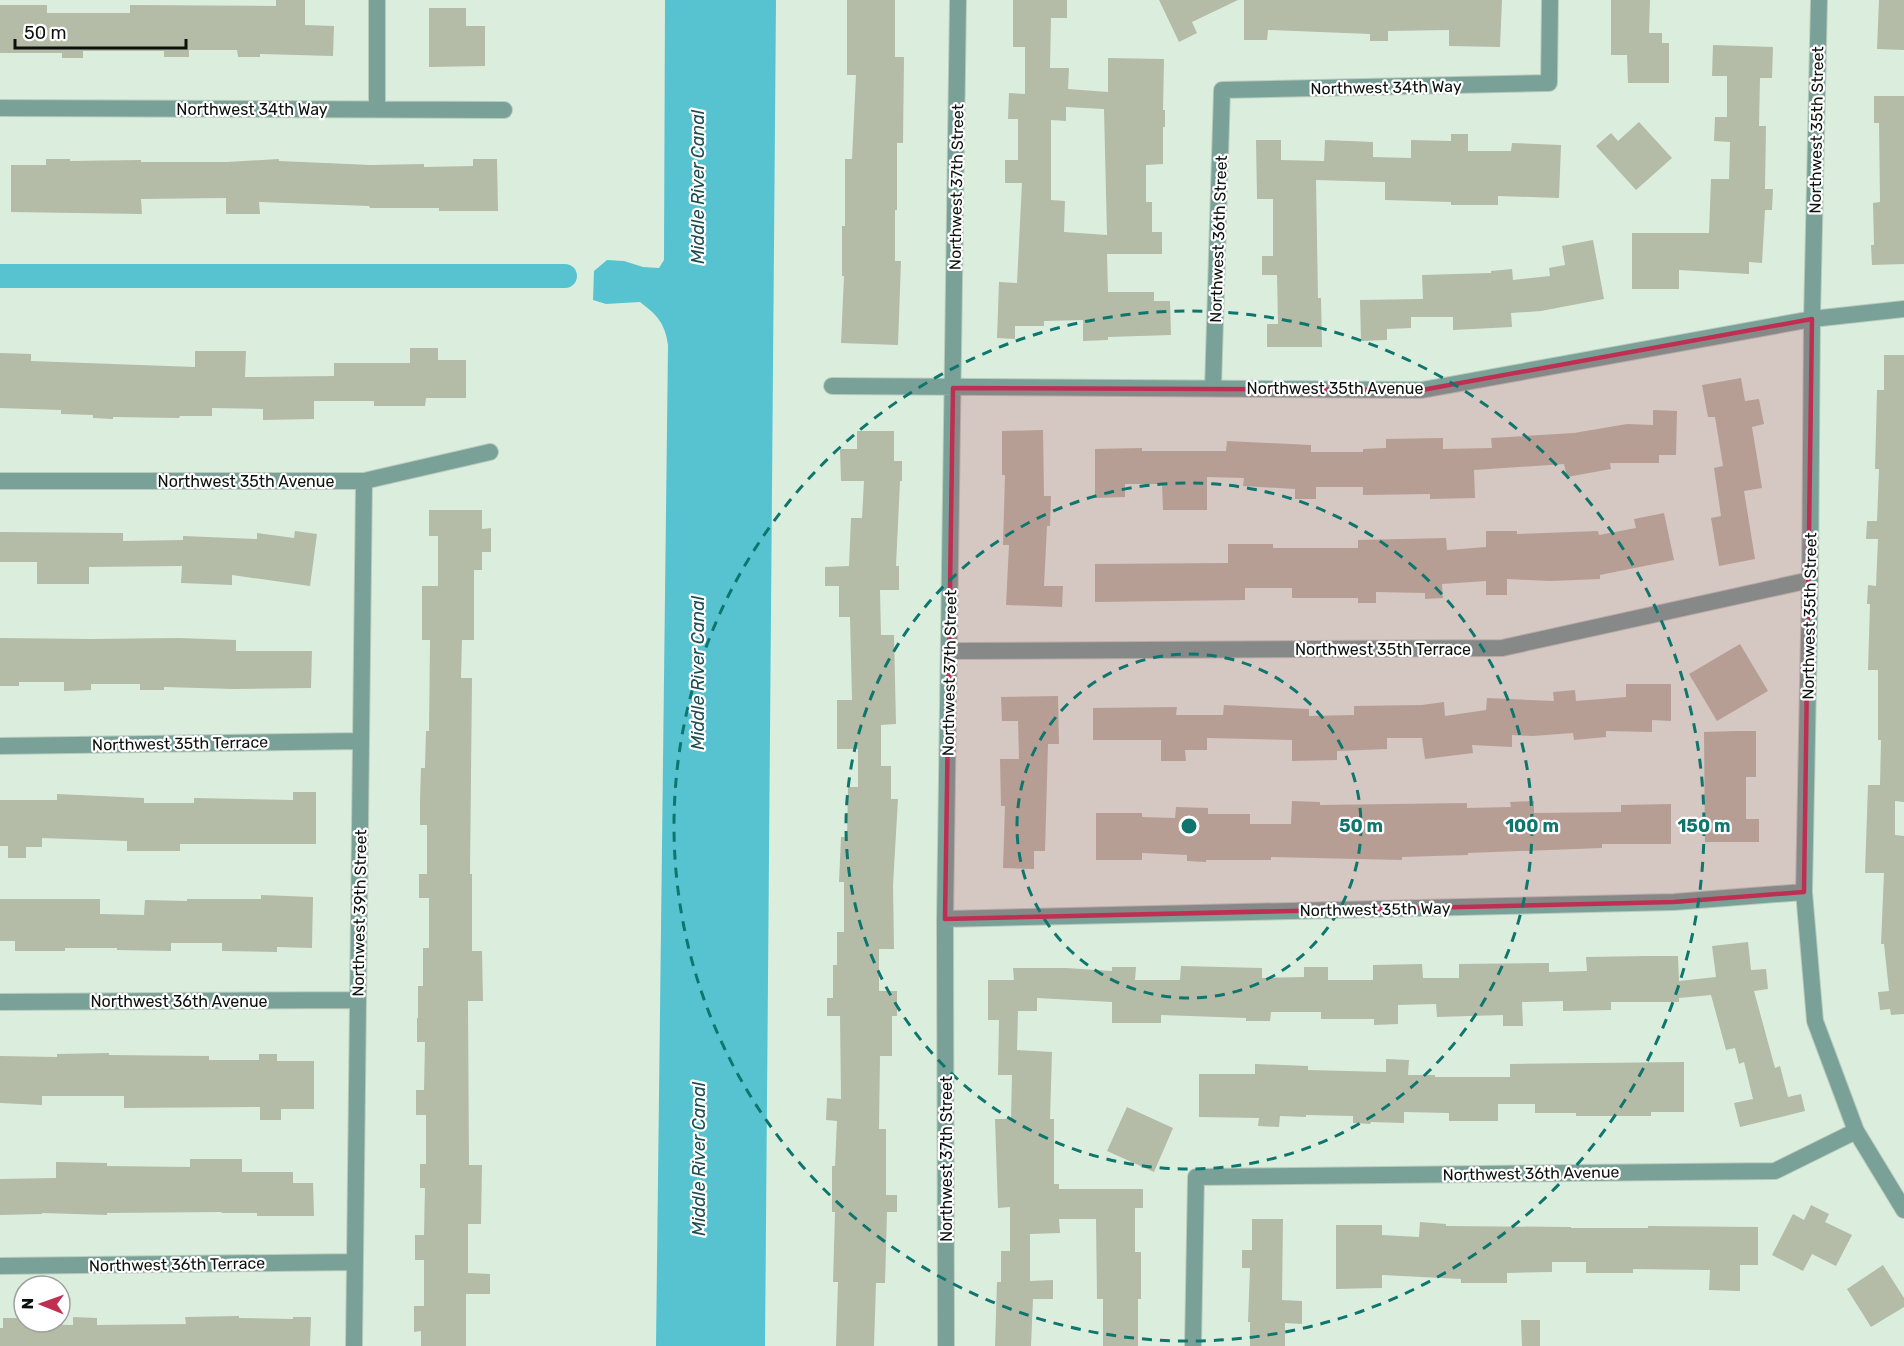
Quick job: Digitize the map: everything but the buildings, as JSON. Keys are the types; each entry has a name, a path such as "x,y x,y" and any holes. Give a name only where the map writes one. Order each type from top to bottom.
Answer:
{"street":[{"path":"377,0 377,109"},
{"name":"Northwest 37th Street","path":"946,1346 945,919 958,0"},
{"name":"Northwest 34th Way","path":"1222,90 1549,83 1550,0"},
{"name":"Northwest 35th Street","path":"1819,0 1804,892 1815,1021 1856,1131 1904,1210"},
{"name":"Northwest 36th Street","path":"1213,388 1222,90"},
{"name":"Northwest 34th Way","path":"0,108 504,110"},
{"name":"Northwest 35th Avenue","path":"832,386 1422,390 1812,319 1904,309"},
{"name":"Northwest 35th Avenue","path":"0,481 364,481 490,452"},
{"name":"Northwest 39th Street","path":"354,1346 364,481"},
{"name":"Northwest 35th Terrace","path":"949,651 1502,648 1810,580"},
{"name":"Northwest 35th Terrace","path":"0,746 361,741"},
{"name":"Northwest 35th Way","path":"945,919 1674,902 1804,892"},
{"name":"Northwest 36th Avenue","path":"0,1002 358,1000"},
{"name":"Northwest 36th Avenue","path":"1193,1346 1196,1177 1775,1171 1856,1131"},
{"name":"Northwest 36th Terrace","path":"0,1266 355,1262"}],"highlighted area":[{"path":"1812,319 1804,892 1674,902 945,919 953,388 1422,390"}],"water":[{"name":"Middle River Canal","path":"665,0 776,0 765,1346 656,1346 668,345 665,331 659,320 640,302 606,304 593,300 594,271 607,260 659,268 664,260"}],"waterway":[{"path":"0,276 565,276"}]}
